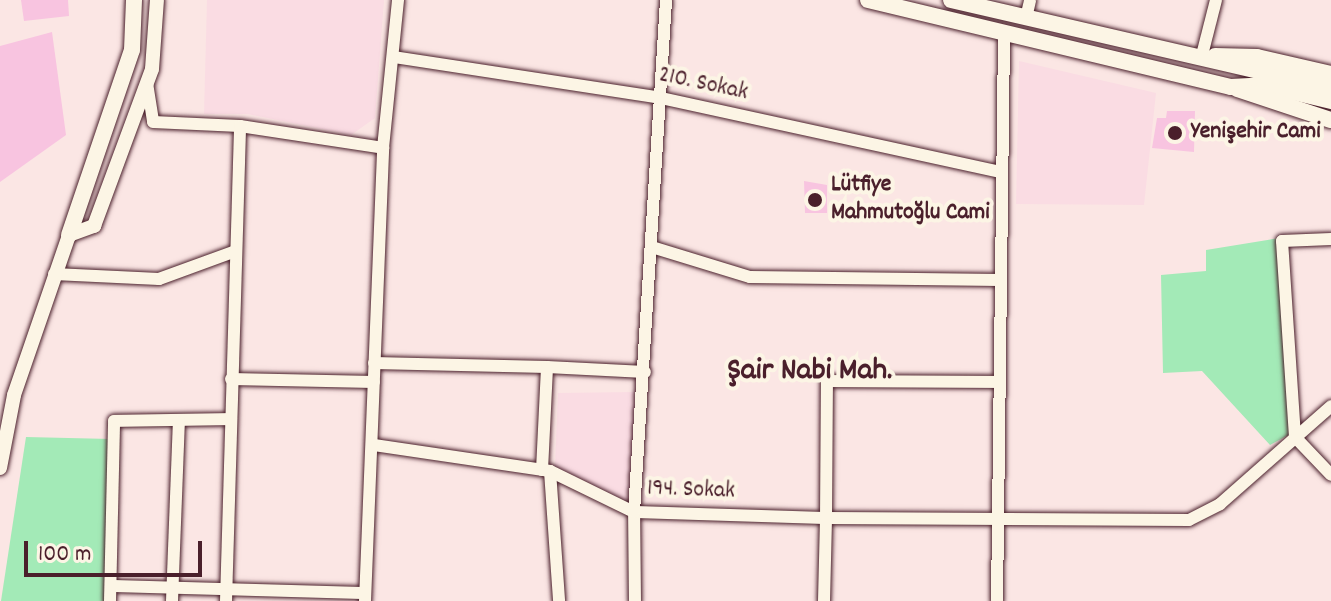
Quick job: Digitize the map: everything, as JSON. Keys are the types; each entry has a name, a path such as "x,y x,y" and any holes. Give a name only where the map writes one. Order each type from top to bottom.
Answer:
{"highway":[{"path":"69,235 132,50 134,0"},
{"path":"868,0 1231,87 1331,120"},
{"path":"951,0 1331,88"},
{"path":"1201,59 1257,57 1331,74"},
{"path":"1231,87 1264,85 1331,101"}],"main road":[{"path":"0,468 14,395 54,274 69,235 94,226 147,83 157,0"}],"street":[{"path":"111,586 172,595 365,597 374,445 374,363 383,148 398,0"},
{"path":"635,601 634,512 655,248 656,97 666,0"},
{"path":"1026,18 1030,0"},
{"path":"1201,59 1216,0"},
{"path":"997,601 1004,33"},
{"name":"210. Sokak","path":"394,57 656,97 1001,172"},
{"path":"147,83 153,122 240,126 383,148"},
{"path":"226,595 228,419 240,126"},
{"path":"1331,239 1282,241 1295,437 1331,475"},
{"path":"655,248 750,277 1000,280"},
{"path":"54,274 159,279 236,251"},
{"path":"374,363 645,372"},
{"path":"547,367 546,470 559,601"},
{"path":"231,379 374,382"},
{"path":"824,601 827,381 1000,382"},
{"name":"194. Sokak","path":"374,445 546,470 634,512 826,518 1189,520 1220,504 1331,406"},
{"path":"110,601 114,421 228,419"},
{"path":"172,595 179,422"}],"shaded area":[{"path":"207,0 384,0 375,118 351,135 248,114 204,114"},
{"path":"1019,61 1156,93 1144,205 1016,204"},
{"path":"635,392 629,500 621,502 555,467 558,393"}],"green space":[{"path":"1279,238 1292,433 1270,445 1202,371 1163,373 1161,275 1206,271 1206,250"},
{"path":"26,437 111,439 104,601 1,601"}],"building":[{"path":"21,0 68,0 69,16 24,21"},
{"path":"52,32 66,135 0,182 0,46"},
{"name":"Yenişehir Cami","path":"1167,111 1195,111 1194,152 1152,148 1157,118 1166,118"},
{"name":"Lütfiye Mahmutoğlu Cami","path":"804,181 827,185 827,213 805,213"}],"place":[{"name":"Yenişehir Cami","path":"1175,133"},
{"name":"Lütfiye Mahmutoğlu Cami","path":"815,200"}],"district":[{"name":"Şair Nabi Mah.","path":"810,372"}]}
